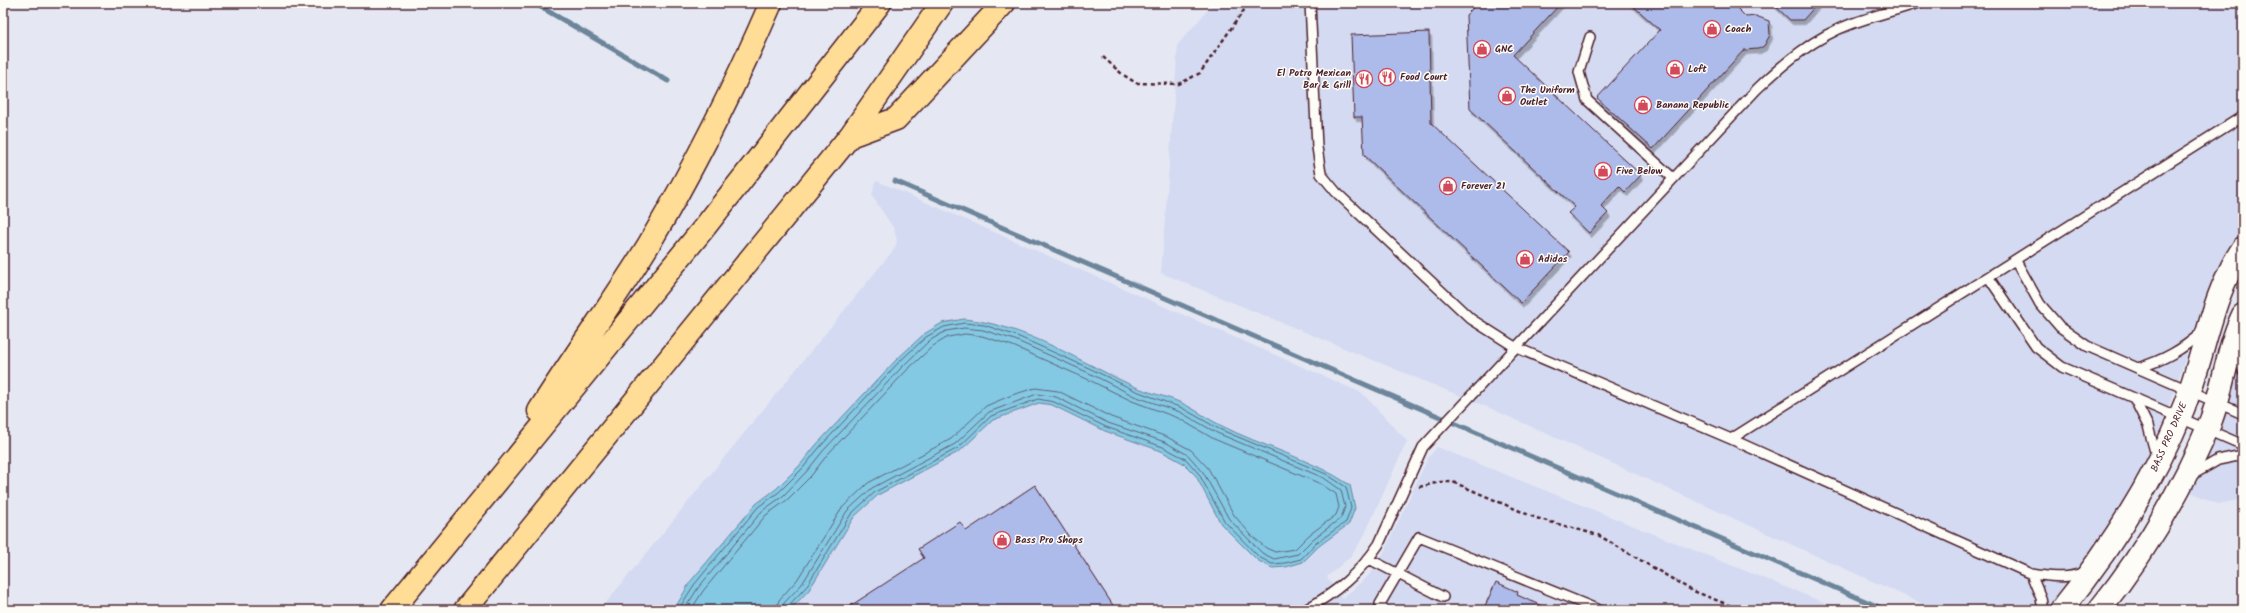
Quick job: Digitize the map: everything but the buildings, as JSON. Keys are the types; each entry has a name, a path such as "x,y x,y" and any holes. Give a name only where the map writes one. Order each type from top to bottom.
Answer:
{"highway":[{"path":"490,490 574,356 648,244 685,182 727,102 771,3"},
{"path":"392,610 704,228 880,3"},
{"path":"465,610 850,136 942,3"},
{"path":"850,136 896,119 1004,3"}],"street":[{"name":"BASS PRO DRIVE","path":"2061,610 2096,567 2127,520 2158,463 2179,418 2213,309 2243,248"},
{"path":"2099,610 2120,584 2152,535 2182,483 2206,429 2243,315"}],"lane":[{"path":"1310,3 1316,147 1321,174 1336,192 1471,319 1515,347 1731,439 2030,574 2060,577 2072,576 2096,567"},
{"path":"1305,610 1325,599 1347,583 1369,559 1379,544 1423,447 1488,375 1582,279 1673,178 1768,78 1805,48 1849,24 1919,3"},
{"path":"1590,37 1579,72 1587,100 1673,178"},
{"path":"1731,439 2016,261 2243,116"},
{"path":"2016,261 2040,304 2060,327 2087,346 2189,389 2243,414"},
{"path":"1989,278 2036,347 2062,367 2243,445"},
{"path":"2138,368 2162,361 2183,348 2208,327"},
{"path":"2235,339 2243,371"},
{"path":"2134,398 2148,426 2158,463"},
{"path":"2182,483 2201,468 2218,460 2243,455"},
{"path":"1384,610 1380,604 1419,537 1599,610"},
{"path":"1369,559 1397,575 1443,597"},
{"path":"2030,574 2041,598 2043,610"}],"path":[{"path":"1103,57 1122,74 1136,83 1155,85 1184,82 1200,72 1248,3"},
{"path":"1405,485 1419,487 1440,482 1454,482 1536,518 1598,535 1691,590 1740,610"}],"shaded area":[{"path":"1214,3 2243,3 2243,224 2215,275 2149,461 2082,568 2047,610 1936,610 1492,409 1161,273 1178,44"},
{"path":"877,181 1362,393 1407,441 1364,536 1350,557 1327,577 1342,599 1369,575 1383,554 1428,458 1437,447 1843,610 600,610 895,248 897,241 894,229 872,196 875,182"},
{"path":"2243,348 2243,499 2218,504 2186,490 2232,383"}],"water":[{"path":"964,319 1010,329 1032,337 1138,388 1184,404 1236,433 1319,467 1350,485 1355,508 1349,524 1319,546 1303,562 1286,567 1272,568 1257,560 1221,524 1196,476 1183,463 1161,451 1105,431 1052,405 1039,403 993,420 960,451 878,495 854,517 809,590 790,610 674,610 690,582 756,504 776,489 800,465 816,445 896,360 924,334 942,323"}],"waterway":[{"path":"534,3 668,81"},
{"path":"895,181 1886,610"}],"place":[{"name":"Coach","path":"1712,29"},
{"name":"GNC","path":"1482,49"},
{"name":"Loft","path":"1675,69"},
{"name":"Food Court","path":"1387,77"},
{"name":"El Potro Mexican Bar & Grill","path":"1364,79"},
{"name":"The Uniform Outlet","path":"1507,96"},
{"name":"Banana Republic","path":"1643,105"},
{"name":"Five Below","path":"1603,171"},
{"name":"Forever 21","path":"1448,186"},
{"name":"Adidas","path":"1525,259"},
{"name":"Bass Pro Shops","path":"1002,540"}]}
